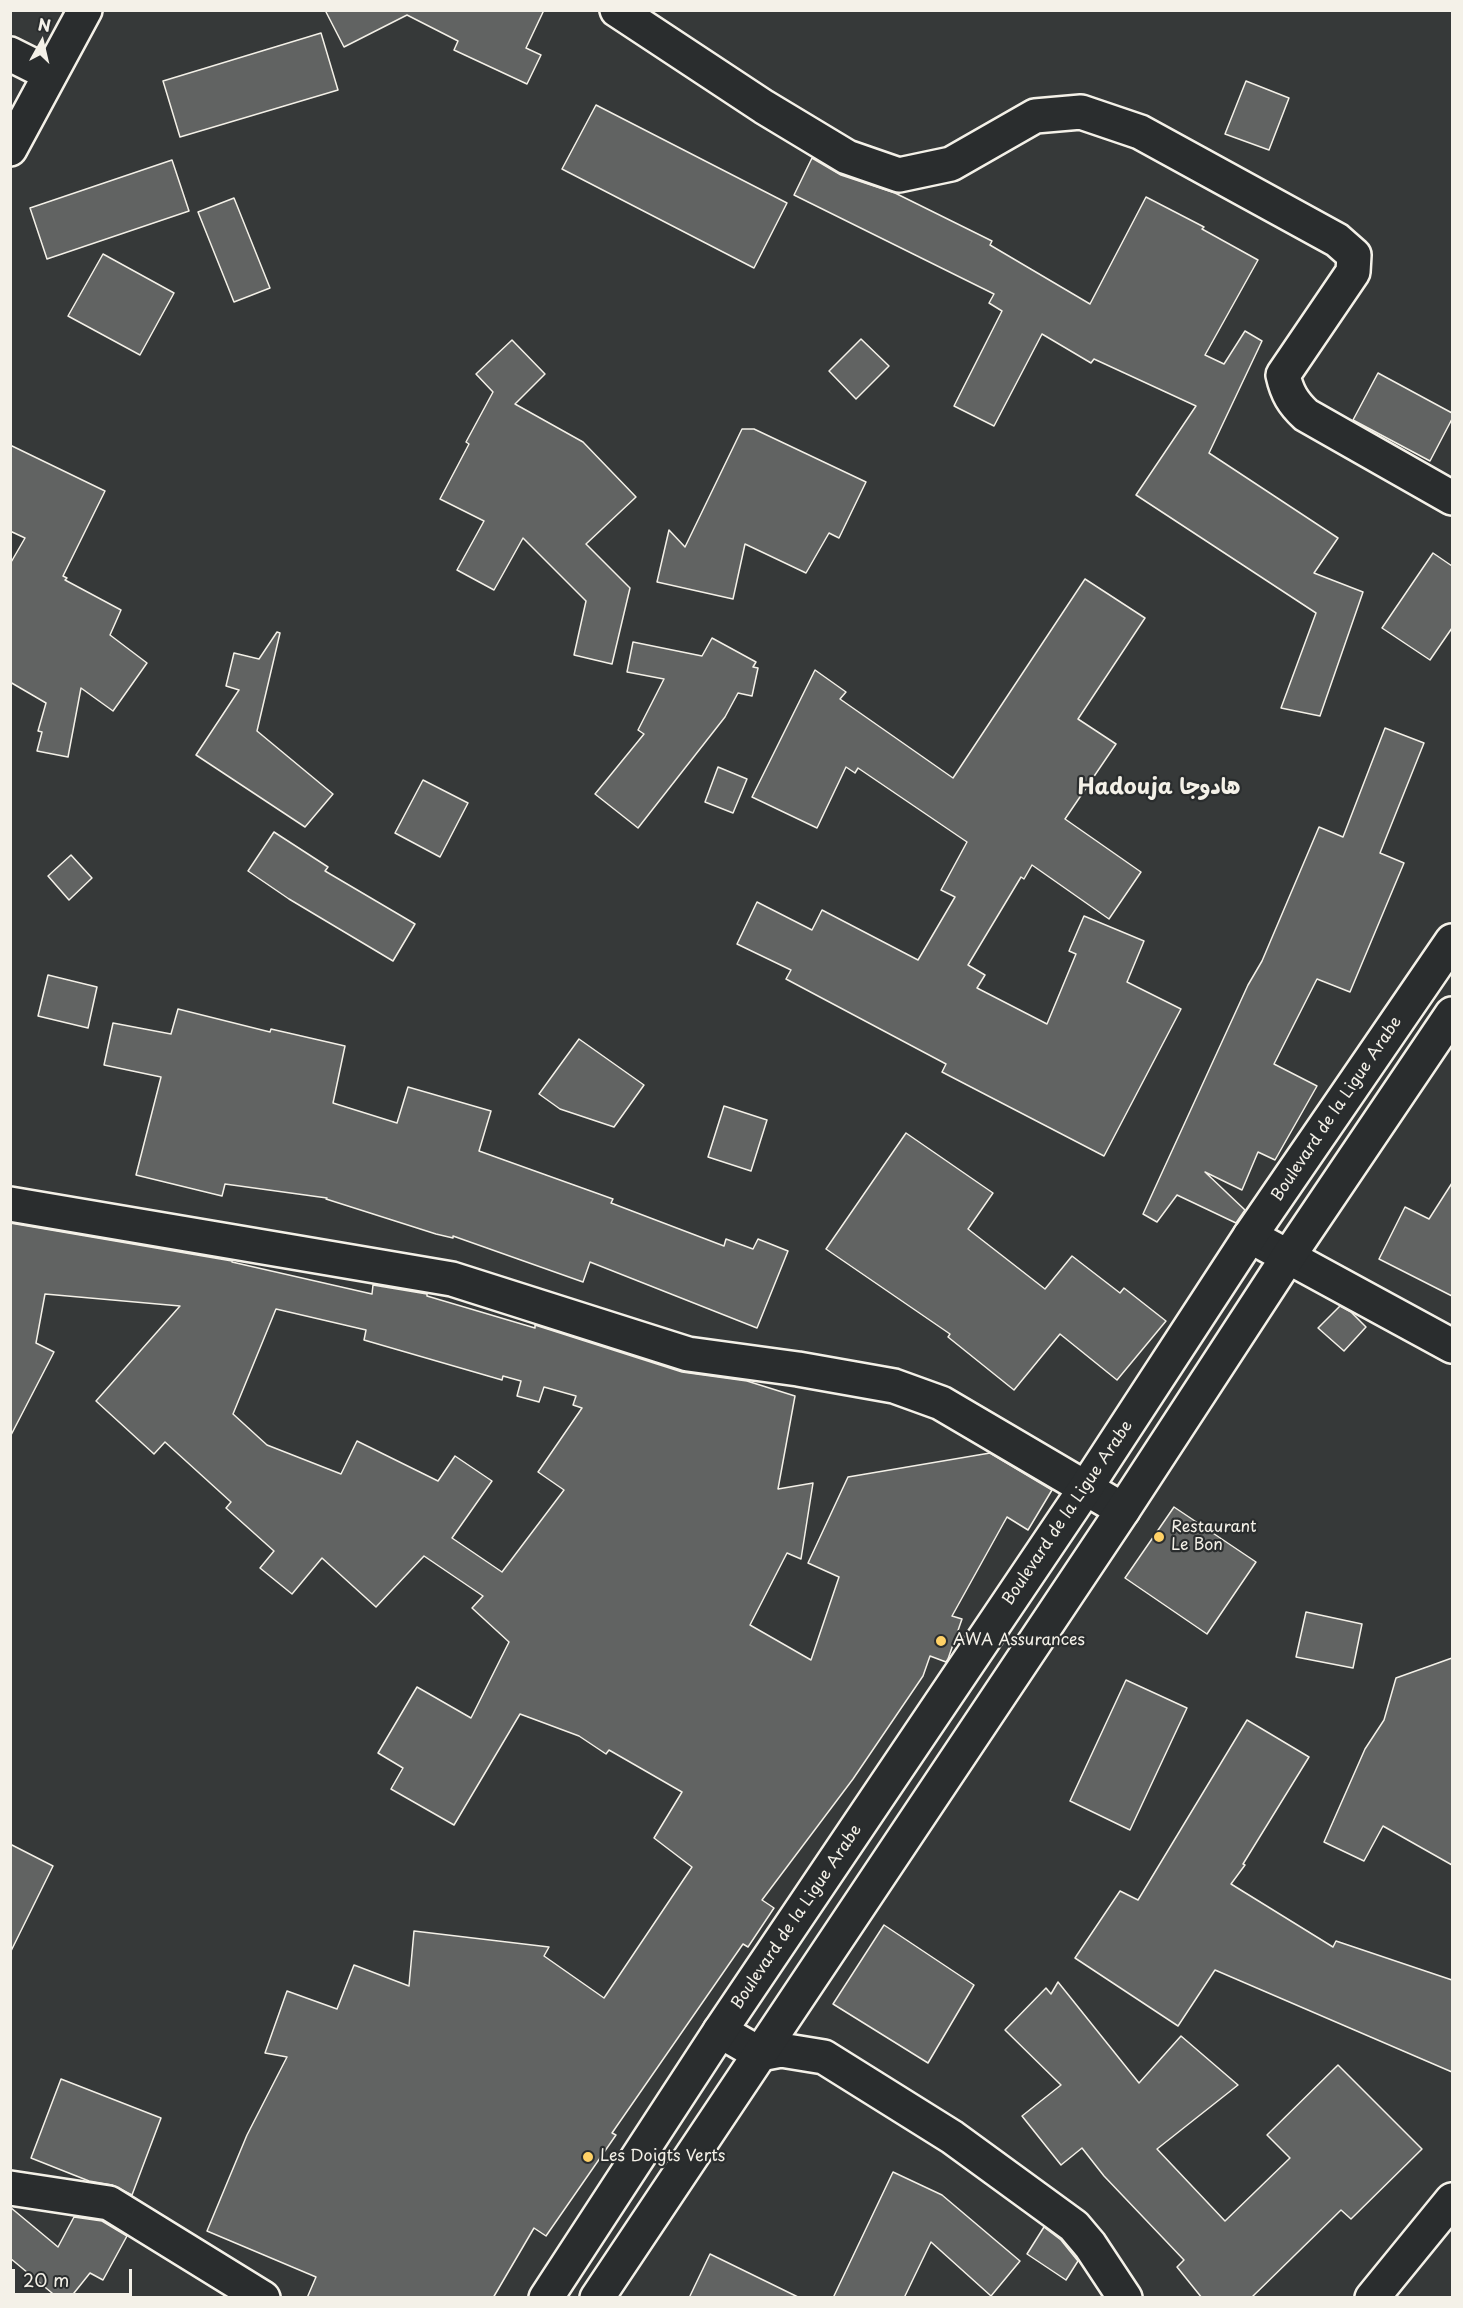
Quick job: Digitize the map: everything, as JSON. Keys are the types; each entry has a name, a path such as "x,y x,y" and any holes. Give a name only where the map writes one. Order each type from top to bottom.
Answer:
{"main road":[{"path":"10,149 85,10"},
{"path":"616,10 764,107 847,157 899,175 951,164 1035,116 1081,112 1140,132 1337,240 1354,255 1353,273 1283,375 1286,388 1293,403 1306,415 1452,498"},
{"path":"10,54 50,74"},
{"name":"Boulevard de la Ligue Arabe","path":"546,2298 720,2031 1086,1489 1250,1236 1452,941"},
{"path":"597,2298 1123,1510 1288,1257 1452,1014"},
{"path":"10,1204 452,1279 688,1354 798,1369 894,1386 941,1403 1123,1510"},
{"path":"1250,1236 1452,1346"},
{"path":"720,2031 760,2054 781,2050 824,2057 952,2137 1074,2226 1090,2245 1125,2298"},
{"path":"10,2188 109,2203 263,2298"},
{"path":"1372,2298 1452,2200"}],"building":[{"path":"325,10 544,10 526,48 541,55 527,84 454,50 458,41 407,15 344,47"},
{"path":"321,33 338,90 180,137 163,81"},
{"path":"1246,81 1289,98 1269,150 1225,134"},
{"path":"596,105 787,203 754,268 562,169"},
{"path":"812,158 841,175 895,193 992,241 990,245 1090,304 1146,197 1204,227 1202,229 1258,260 1205,355 1224,364 1245,331 1262,341 1209,453 1338,538 1314,573 1363,592 1320,716 1281,708 1316,613 1136,495 1196,406 1094,359 1091,363 1042,334 994,426 954,406 1002,311 989,303 994,294 794,195"},
{"path":"172,160 189,211 47,259 30,208"},
{"path":"234,198 270,288 234,302 198,212"},
{"path":"103,254 174,293 140,355 68,316"},
{"path":"861,339 889,366 856,399 829,371"},
{"path":"512,340 545,374 515,404 583,442 636,497 586,544 630,588 612,664 574,655 586,601 523,538 494,590 457,570 484,521 440,499 469,444 466,442 493,392 476,374"},
{"path":"1378,373 1452,413 1452,419 1430,461 1353,420"},
{"path":"742,429 754,429 866,482 839,538 829,533 806,573 745,544 733,599 657,582 669,530 685,547"},
{"path":"10,445 105,491 63,576 67,578 65,580 121,610 110,635 147,663 113,711 81,688 68,757 37,751 42,732 38,731 46,703 10,682 10,564 25,538 10,531"},
{"path":"1433,553 1452,566 1452,628 1430,660 1382,628"},
{"path":"1085,579 1145,618 1078,719 1116,744 1065,819 1141,872 1109,919 1032,865 1024,879 1021,877 968,965 985,975 977,988 1047,1024 1076,954 1069,951 1084,916 1144,941 1127,982 1181,1009 1104,1156 942,1072 946,1064 786,979 791,970 737,944 757,902 812,930 822,910 918,960 955,897 941,890 967,842 858,768 855,773 846,767 817,828 752,797 815,670 846,692 840,699 953,778"},
{"path":"277,632 280,633 257,731 333,794 305,827 196,755 239,690 226,686 234,653 259,659"},
{"path":"712,638 756,662 753,667 758,668 752,696 738,693 725,717 638,828 595,794 644,734 638,730 664,679 627,672 633,642 702,656"},
{"path":"1385,728 1424,743 1380,853 1404,863 1350,992 1317,979 1274,1064 1317,1086 1275,1160 1258,1152 1242,1190 1205,1172 1245,1210 1236,1223 1177,1195 1157,1222 1143,1214 1248,985 1262,961 1319,827 1343,837"},
{"path":"718,767 747,779 733,813 705,802"},
{"path":"423,780 468,803 440,857 395,833"},
{"path":"274,832 328,867 325,871 415,924 393,961 289,899 248,871"},
{"path":"71,855 92,878 69,900 48,876"},
{"path":"48,975 97,987 88,1028 38,1016"},
{"path":"178,1009 270,1032 271,1029 345,1046 333,1103 397,1123 408,1087 491,1111 479,1151 613,1199 611,1203 724,1246 726,1239 753,1249 758,1239 788,1251 757,1328 590,1262 583,1282 453,1236 453,1238 436,1234 327,1198 225,1184 222,1196 136,1175 161,1077 104,1065 113,1023 171,1034"},
{"path":"579,1039 644,1085 614,1127 560,1109 539,1094"},
{"path":"724,1106 767,1120 751,1171 708,1157"},
{"path":"906,1133 993,1193 968,1229 1045,1289 1072,1256 1120,1293 1124,1288 1166,1321 1117,1380 1060,1334 1014,1390 948,1337 950,1334 826,1249"},
{"path":"1452,1183 1452,1296 1379,1259 1405,1207 1429,1219"},
{"path":"10,1223 232,1261 372,1294 373,1285 427,1294 427,1296 535,1328 535,1325 682,1372 747,1381 795,1396 778,1489 813,1483 801,1559 787,1553 750,1625 811,1660 839,1577 808,1563 848,1477 990,1453 1052,1490 1028,1530 1007,1517 952,1616 962,1619 948,1659 946,1662 930,1656 923,1676 853,1779 762,1900 774,1908 748,1947 743,1944 612,2133 616,2135 546,2236 534,2228 493,2298 307,2298 316,2277 207,2231 247,2135 287,2057 265,2053 287,1991 337,2009 354,1965 409,1986 414,1931 549,1947 544,1956 604,1998 692,1867 654,1838 682,1792 609,1750 606,1754 579,1736 520,1714 454,1825 391,1789 403,1768 378,1753 417,1687 471,1718 509,1642 472,1608 483,1596 424,1556 376,1607 322,1558 292,1594 260,1568 274,1551 226,1508 231,1502 165,1442 154,1454 96,1401 180,1306 45,1294 36,1343 54,1352 10,1437","holes":["276,1309 366,1330 364,1340 502,1380 503,1376 521,1381 517,1396 539,1402 544,1387 576,1396 573,1405 582,1408 538,1472 564,1490 502,1572 452,1538 492,1481 455,1456 438,1481 357,1441 341,1474 267,1445 233,1414"]},
{"path":"1340,1306 1351,1312 1366,1327 1344,1351 1318,1328"},
{"path":"1174,1507 1256,1562 1207,1634 1125,1578"},
{"path":"1306,1612 1362,1624 1353,1668 1296,1657"},
{"path":"1452,1658 1452,1865 1383,1826 1364,1861 1324,1842 1365,1749 1384,1720 1396,1678"},
{"path":"1126,1680 1187,1708 1130,1830 1070,1801"},
{"path":"1247,1720 1309,1757 1243,1864 1245,1865 1231,1884 1333,1947 1336,1941 1452,1980 1452,2072 1215,1970 1178,2026 1075,1958 1120,1891 1138,1900"},
{"path":"10,1844 53,1866 10,1953"},
{"path":"884,1925 974,1985 928,2063 833,2004"},
{"path":"1058,1982 1139,2083 1181,2036 1238,2085 1157,2149 1225,2221 1290,2158 1267,2135 1338,2065 1422,2149 1351,2219 1341,2210 1251,2298 1202,2298 1177,2267 1184,2260 1104,2176 1082,2148 1061,2165 1022,2116 1061,2085 1005,2030 1046,1988 1051,1994"},
{"path":"61,2079 161,2118 132,2195 112,2185 89,2181 31,2158"},
{"path":"893,2172 942,2195 1020,2261 991,2296 931,2242 904,2298 833,2298"},
{"path":"10,2207 58,2247 74,2217 102,2221 127,2236 103,2280 90,2273 70,2298 58,2298 10,2258"},
{"path":"1044,2227 1061,2240 1078,2261 1066,2280 1027,2254"},
{"path":"710,2254 800,2298 689,2298"}],"place":[{"name":"Restaurant Le Bon","path":"1159,1537"},
{"name":"AWA Assurances","path":"941,1641"},
{"name":"Les Doigts Verts","path":"588,2157"}],"district":[{"name":"Hadouja هادوجا","path":"1159,788"}]}
